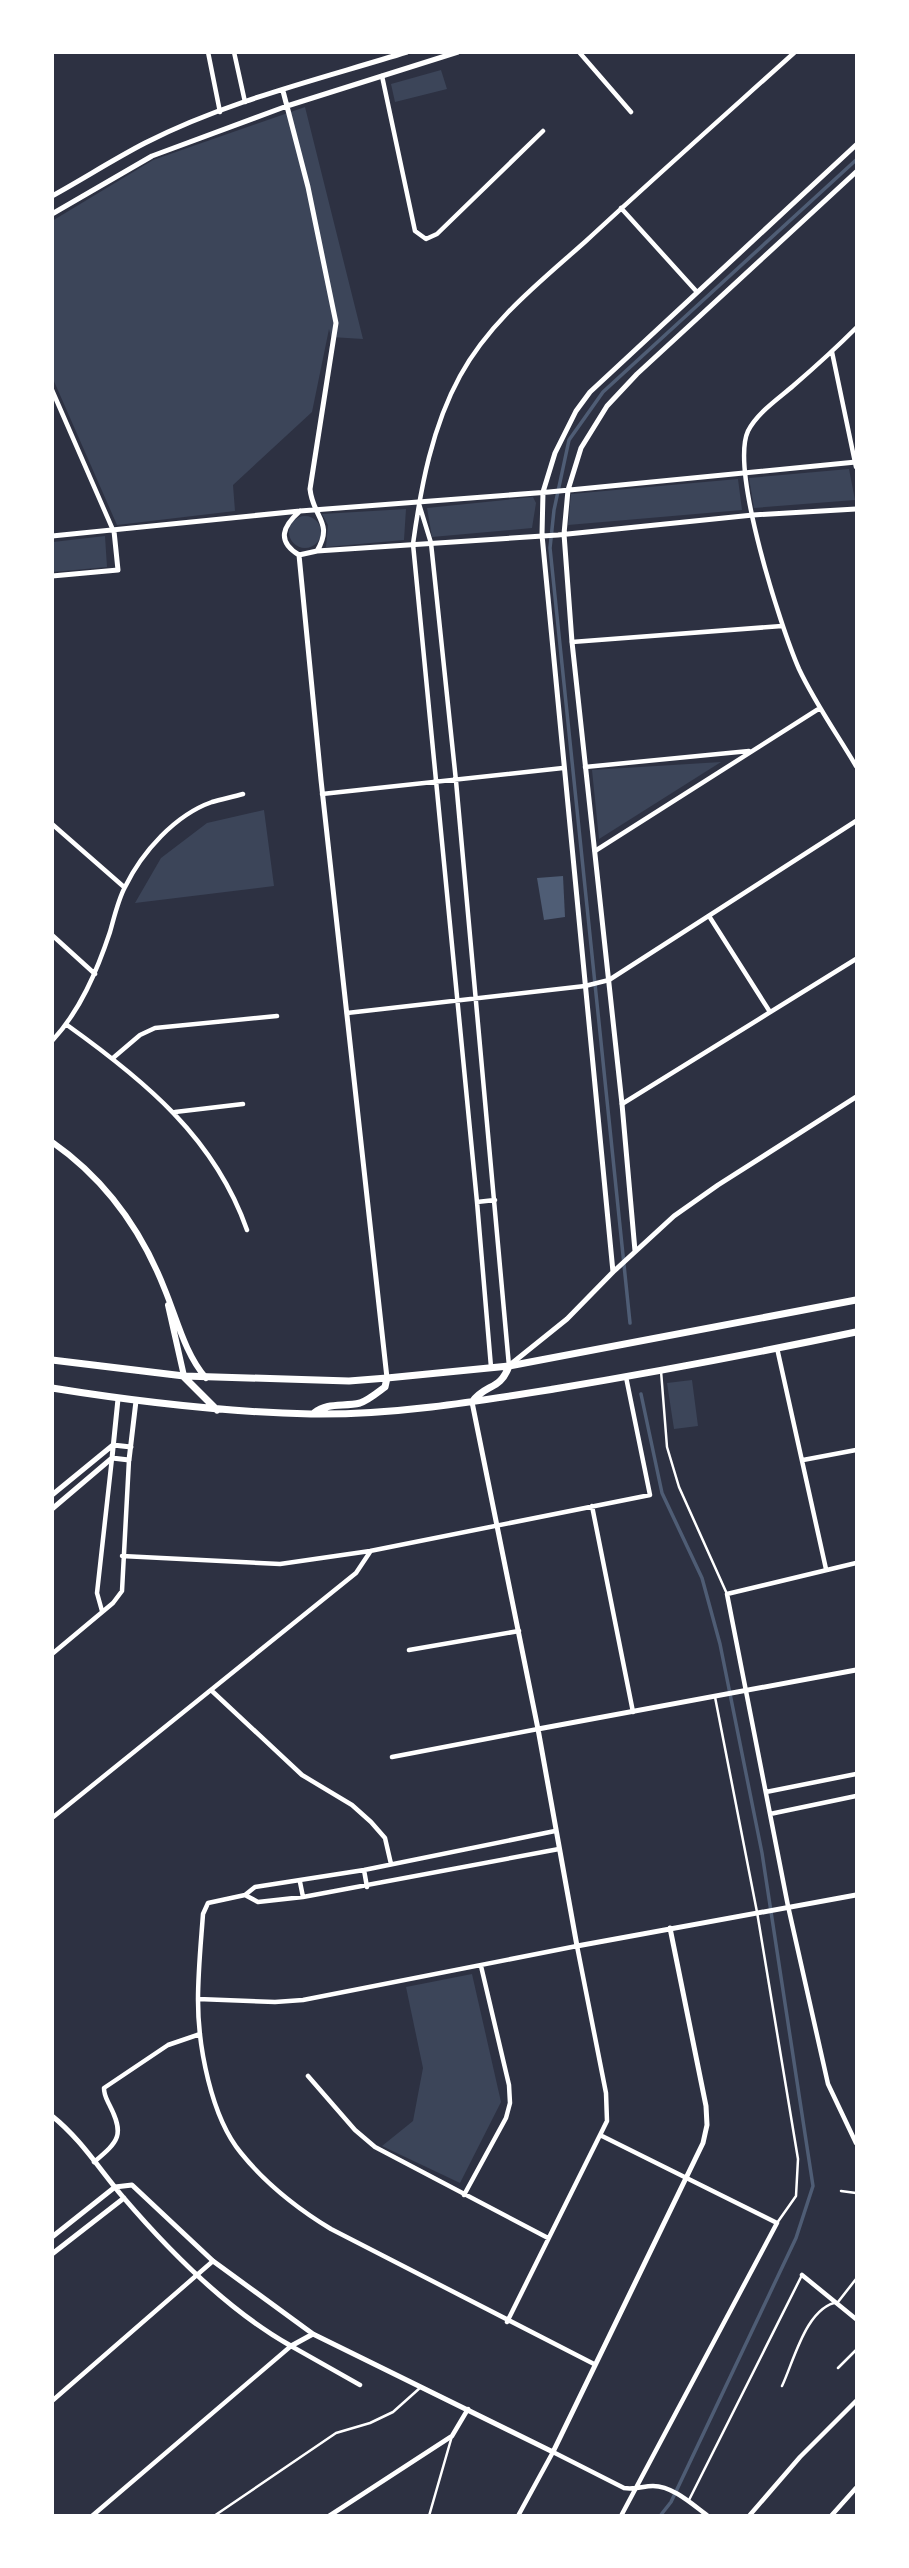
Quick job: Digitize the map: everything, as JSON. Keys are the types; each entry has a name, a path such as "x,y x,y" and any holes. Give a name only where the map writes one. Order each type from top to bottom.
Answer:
{"main road":[{"path":"52,1142 73,1157 127,1216 143,1241 164,1286 193,1360 206,1378"},
{"path":"164,1286 184,1376 217,1410"},
{"path":"55,1362 206,1378 349,1381 387,1378 509,1366 856,1298"},
{"path":"52,1388 118,1399 217,1410 313,1414 415,1409 625,1377 856,1332"},
{"path":"472,1402 485,1389 505,1378 509,1366"},
{"path":"313,1414 328,1406 359,1403 385,1387 387,1378"}],"street":[{"path":"208,52 220,112"},
{"path":"234,52 245,103"},
{"path":"52,196 146,143 189,124 245,103 407,52"},
{"path":"52,214 152,156 287,106 458,52"},
{"path":"579,52 631,112"},
{"path":"491,1368 413,544 419,503 433,443 445,407 478,348 510,310 794,52"},
{"path":"383,76 415,231 426,239 437,234 543,131"},
{"path":"283,91 336,323 310,489 314,511 324,526 324,535 317,551"},
{"path":"189,124 194,140"},
{"path":"615,1270 563,768 543,536 546,492 562,435 590,392 856,145"},
{"path":"633,1253 622,1104 606,981 561,535 566,490 581,448 607,406 637,373 856,172"},
{"path":"621,208 696,292"},
{"path":"856,328 765,411 750,429 744,455 752,515 782,626 800,670 820,708 856,766"},
{"path":"52,536 300,511 546,492 745,471 856,464 832,352"},
{"path":"52,390 114,531 118,570 52,576"},
{"path":"419,503 431,542 456,781 509,1366"},
{"path":"299,555 317,551 431,542 561,535 752,515 856,509"},
{"path":"282,524 300,511"},
{"path":"273,514 282,524 288,546 299,555 322,794 387,1378"},
{"path":"572,642 782,626"},
{"path":"594,851 820,708"},
{"path":"585,767 750,751"},
{"path":"322,794 563,768"},
{"path":"52,1041 67,1025 95,974 124,887 162,836 179,821 212,803 243,794"},
{"path":"347,1013 585,986 606,981 856,821"},
{"path":"52,824 124,887"},
{"path":"709,916 770,1012"},
{"path":"52,935 95,974"},
{"path":"622,1104 856,959"},
{"path":"113,1058 140,1035 155,1028 277,1016"},
{"path":"67,1025 113,1058 174,1112 197,1137 221,1173 239,1207 247,1230"},
{"path":"509,1366 566,1319 674,1216 856,1097"},
{"path":"174,1112 243,1104"},
{"path":"477,1202 495,1199"},
{"path":"777,1348 826,1569"},
{"path":"122,1556 280,1564 370,1551 650,1495 625,1377"},
{"path":"102,1611 97,1593 118,1399"},
{"path":"52,1654 113,1603 122,1591 122,1556 135,1401"},
{"path":"472,1402 519,1631 606,2093 607,2121 602,2136 548,2238 508,2322"},
{"path":"52,1495 113,1445 131,1447"},
{"path":"803,1460 856,1450"},
{"path":"52,1509 113,1458 130,1460"},
{"path":"592,1506 634,1712"},
{"path":"52,1818 356,1573 370,1551"},
{"path":"856,1563 727,1594 786,1906 828,2084 856,2143"},
{"path":"409,1650 519,1631"},
{"path":"392,1757 856,1670"},
{"path":"212,1691 302,1775 352,1805 371,1822 385,1838 391,1864"},
{"path":"766,1792 856,1774"},
{"path":"770,1814 856,1796"},
{"path":"555,1831 300,1882 256,1887 245,1895 211,1902 206,1905 203,1914 198,1999 200,2034 214,2098 229,2135 240,2152 274,2187 331,2229 594,2364"},
{"path":"245,1895 258,1902 303,1897 559,1849"},
{"path":"364,1870 367,1887"},
{"path":"300,1882 303,1897"},
{"path":"198,1999 275,2002 303,2000 670,1928 856,1895"},
{"path":"518,2515 553,2452 703,2143 706,2106 670,1928"},
{"path":"464,2195 506,2118 510,2103 509,2085 481,1966"},
{"path":"94,2162 116,2141 120,2133 117,2120 104,2096 104,2088 168,2045 200,2034"},
{"path":"308,2076 355,2130 375,2147 548,2238"},
{"path":"52,2116 73,2135 124,2198 197,2276 266,2330 360,2385"},
{"path":"602,2136 777,2223 621,2515"},
{"path":"52,2237 115,2187 132,2185 213,2261 313,2334 468,2409 617,2486 636,2489 653,2486 668,2489 708,2515"},
{"path":"52,2254 124,2198"},
{"path":"52,2400 213,2261"},
{"path":"802,2274 856,2319"},
{"path":"92,2515 290,2346 313,2334"},
{"path":"749,2515 800,2457 856,2401"},
{"path":"329,2515 452,2436 468,2409"},
{"path":"831,2515 856,2488"}],"lane":[{"path":"661,1370 667,1447 679,1487 727,1594"},
{"path":"718,1696 760,1911 798,2159 796,2196 777,2223"},
{"path":"841,2191 856,2193"},
{"path":"686,2501 802,2274"},
{"path":"782,2386 799,2343 820,2309 838,2302 856,2278"},
{"path":"838,2368 856,2350"},
{"path":"214,2515 336,2433 370,2423 393,2412 421,2387"},
{"path":"429,2515 452,2436"}],"shaded area":[{"path":"441,70 447,89 395,102 391,84"},
{"path":"305,107 363,339 331,337 329,329 312,412 233,485 235,511 117,525 53,379 52,221 153,160"},
{"path":"849,469 855,500 754,508 749,478"},
{"path":"738,479 742,510 568,525 571,494"},
{"path":"533,497 536,503 532,528 432,537 427,508"},
{"path":"406,509 404,540 326,547 328,525 322,514"},
{"path":"305,516 316,521 321,532 316,543 305,548 294,543 289,532 294,521"},
{"path":"105,536 107,567 53,572 53,542"},
{"path":"721,762 599,839 592,770"},
{"path":"264,810 274,886 135,903 161,858 207,823"},
{"path":"563,876 565,917 544,920 537,878"},
{"path":"692,1380 698,1426 674,1429 667,1383"},
{"path":"472,1974 501,2102 460,2183 382,2146 413,2121 423,2068 406,1987"}],"waterway":[{"path":"630,1323 550,548 554,510 569,440 603,392 856,160"},
{"path":"641,1394 662,1493 702,1578 720,1644 762,1853 813,2186 796,2238 671,2502 660,2516"}]}
